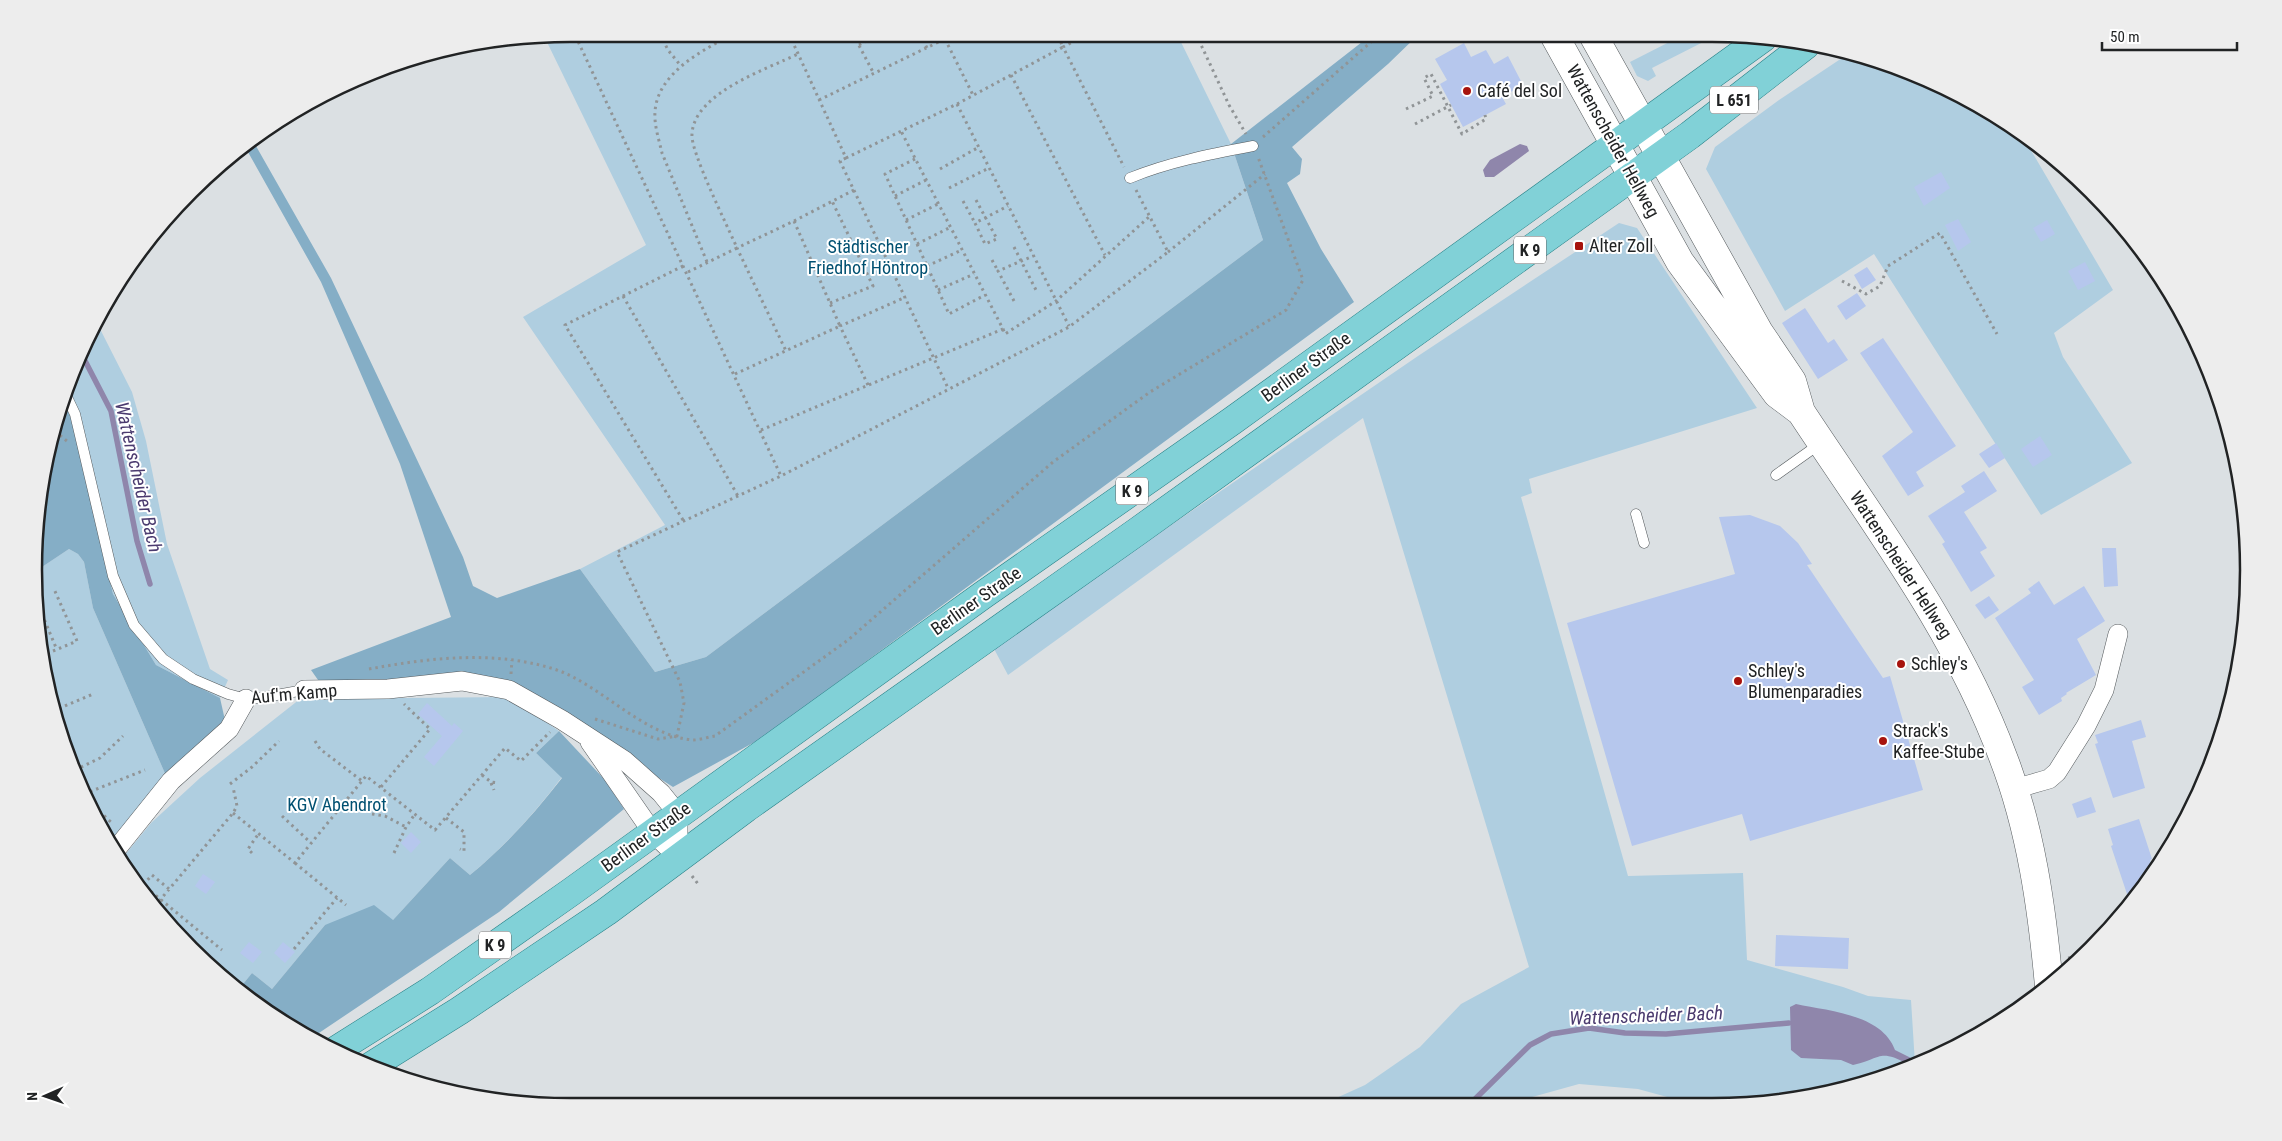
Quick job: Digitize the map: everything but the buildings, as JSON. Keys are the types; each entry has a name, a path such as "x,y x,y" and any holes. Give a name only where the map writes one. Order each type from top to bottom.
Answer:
{"main road":[{"name":"Wattenscheider Hellweg","path":"1558,42 1680,262 1702,295 1777,394 1801,412"},
{"name":"Wattenscheider Hellweg","path":"1597,42 1755,324 1792,381 1801,412 1948,638 1988,717 2014,789 2031,856 2045,942 2048,977"},
{"name":"L 651","path":"1615,145 1754,45"},
{"name":"L 651","path":"1632,176 1799,50"},
{"name":"Berliner Straße","path":"342,1046 430,991 984,595 1232,421 1615,145"},
{"name":"Berliner Straße","path":"378,1062 459,1011 606,912 678,857 1138,531 1632,176"}],"street":[{"path":"2014,789 2049,779 2057,772 2086,726 2104,690 2118,634"},
{"name":"Auf'm Kamp","path":"304,690 388,689 462,681 509,690 562,720 625,761 661,793 678,814"},
{"path":"120,845 171,781 229,729 246,699"},
{"name":"Auf'm Kamp","path":"586,737 653,833 678,857"},
{"path":"678,814 678,857"}],"lane":[{"path":"1130,178 1148,170 1210,154 1253,146"},
{"name":"Auf'm Kamp","path":"70,404 77,422 113,576 134,625 163,659 193,679 246,699 304,690"},
{"path":"1776,475 1821,443"},
{"path":"1636,514 1644,543"}],"path":[{"path":"578,42 685,265 782,476"},
{"path":"664,42 668,50 682,66"},
{"path":"707,262 662,153 657,135 655,111 661,90 682,66 696,53 718,42"},
{"path":"793,42 846,158"},
{"path":"857,42 874,74"},
{"path":"859,45 864,42"},
{"path":"924,42 927,48"},
{"path":"820,100 939,42"},
{"path":"947,42 974,95"},
{"path":"1060,42 1168,252"},
{"path":"948,388 840,161 957,104 1074,42"},
{"path":"368,670 424,660 472,657 512,660 554,669 577,678 613,704 677,736 694,740 715,736 848,640 1053,462 1150,392 1286,310 1303,280 1253,146 1229,105 1200,42"},
{"path":"1253,146 1370,42"},
{"path":"786,351 737,248 696,153 691,134 696,120 707,105 721,92 798,54"},
{"path":"1406,109 1434,96 1424,78 1431,74 1449,105 1462,134 1486,120 1485,115"},
{"path":"1011,75 1105,255"},
{"path":"957,104 1069,327"},
{"path":"1415,124 1449,105"},
{"path":"901,132 1005,334 1056,301 1150,216"},
{"path":"940,169 979,147"},
{"path":"915,159 884,174 949,314 985,295"},
{"path":"949,188 989,168"},
{"path":"677,736 684,703 680,682 617,552 782,476 948,388 1069,327 1168,252 1265,174"},
{"path":"895,196 926,180"},
{"path":"688,272 854,190"},
{"path":"963,201 985,244 997,240 976,200"},
{"path":"830,303 873,286 832,201"},
{"path":"906,220 938,204"},
{"path":"975,223 1008,206"},
{"path":"794,221 868,385"},
{"path":"917,244 949,228"},
{"path":"1842,281 1866,294 1880,286 1888,266 1940,233 1997,334"},
{"path":"1014,247 1036,290"},
{"path":"927,266 962,250"},
{"path":"998,271 1033,256"},
{"path":"992,260 1014,301"},
{"path":"683,520 565,325 685,265"},
{"path":"938,290 974,274"},
{"path":"623,296 738,496"},
{"path":"735,374 906,297"},
{"path":"761,430 1003,329"},
{"path":"49,653 77,641 54,589"},
{"path":"46,623 57,650"},
{"path":"380,787 430,729 388,689"},
{"path":"61,709 93,694"},
{"path":"295,863 366,776 435,830 505,748 522,761 562,720 589,717 658,739 677,736"},
{"path":"81,767 100,758 123,736"},
{"path":"160,901 234,813 238,806 231,786 279,741"},
{"path":"314,741 320,749 362,781"},
{"path":"91,791 144,770"},
{"path":"482,775 491,782 499,783"},
{"path":"491,782 494,790"},
{"path":"234,813 346,905"},
{"path":"372,814 385,816 406,827"},
{"path":"394,853 414,814"},
{"path":"282,816 311,843"},
{"path":"446,818 464,832 464,851 460,849"},
{"path":"252,853 248,849 260,834"},
{"path":"145,883 152,875 169,889"},
{"path":"157,898 222,950"},
{"path":"294,949 337,898"}],"green space":[{"name":"Städtischer Friedhof Höntrop","path":"1181,42 1231,144 1263,240 706,657 655,672 580,569 665,525 523,317 646,245 548,43"},
{"path":"1669,42 1703,42 1652,68 1656,76 1648,81 1637,76 1630,62"},
{"path":"1841,59 1914,83 1945,97 2005,131 2031,151 2113,290 2054,333 2063,357 2132,463 2041,515 1874,254 1785,311 1706,169 1715,147 1779,100"},
{"path":"1619,223 1637,228 1757,408 1529,479 1532,493 1521,497 1628,876 1743,873 1747,960 1868,996 1911,1000 1915,1058 1848,1081 1780,1094 1746,1097 1671,1098 1638,1089 1579,1084 1529,1098 1336,1098 1365,1085 1420,1047 1461,1004 1529,967 1363,418 1008,675 993,647 1418,356"},
{"path":"101,330 132,392 146,441 167,544 210,669 228,680 220,698 156,665 113,594 69,407 83,368"},
{"path":"69,549 78,554 84,562 93,608 167,778 116,840 83,773 60,707 47,639 42,567"},
{"name":"KGV Abendrot","path":"509,697 559,731 536,753 562,777 519,829 470,875 450,858 393,920 325,925 272,989 252,973 243,984 222,967 174,919 125,855 151,823 200,778 300,699"}],"shaded area":[{"path":"1362,42 1411,42 1292,147 1302,159 1300,174 1287,183 1321,249 1354,302 762,738 673,787 510,682 323,687 311,670 451,617 400,464 321,282 248,153 256,147 331,278 463,557 473,586 497,598 580,569 655,672 706,657 1263,240 1231,144"},
{"path":"1520,144 1527,146 1529,151 1494,177 1485,177 1483,170 1490,160"},
{"path":"69,407 113,594 156,665 220,698 227,729 167,778 93,608 84,562 78,554 69,549 42,567 47,502 60,434"},
{"path":"559,731 605,780 624,809 499,912 318,1034 277,1010 243,984 252,973 272,989 325,925 374,905 393,920 450,858 470,875 519,829 562,778 536,753"},
{"path":"1796,1004 1838,1012 1866,1021 1879,1029 1888,1038 1895,1050 1911,1058 1904,1062 1891,1057 1880,1056 1853,1065 1841,1060 1801,1058 1791,1050 1790,1007"}],"waterway":[{"name":"Wattenscheider Bach","path":"86,362 111,411 137,541 150,584"},
{"name":"Wattenscheider Bach","path":"1476,1098 1530,1045 1551,1034 1589,1028 1625,1033 1666,1034 1789,1023"}],"place":[{"name":"Café del Sol","path":"1467,91"},
{"name":"Alter Zoll","path":"1579,246"},
{"name":"Schley's","path":"1901,664"},
{"name":"Schley's Blumenparadies","path":"1738,681"},
{"name":"Strack's Kaffee-Stube","path":"1883,741"}]}
